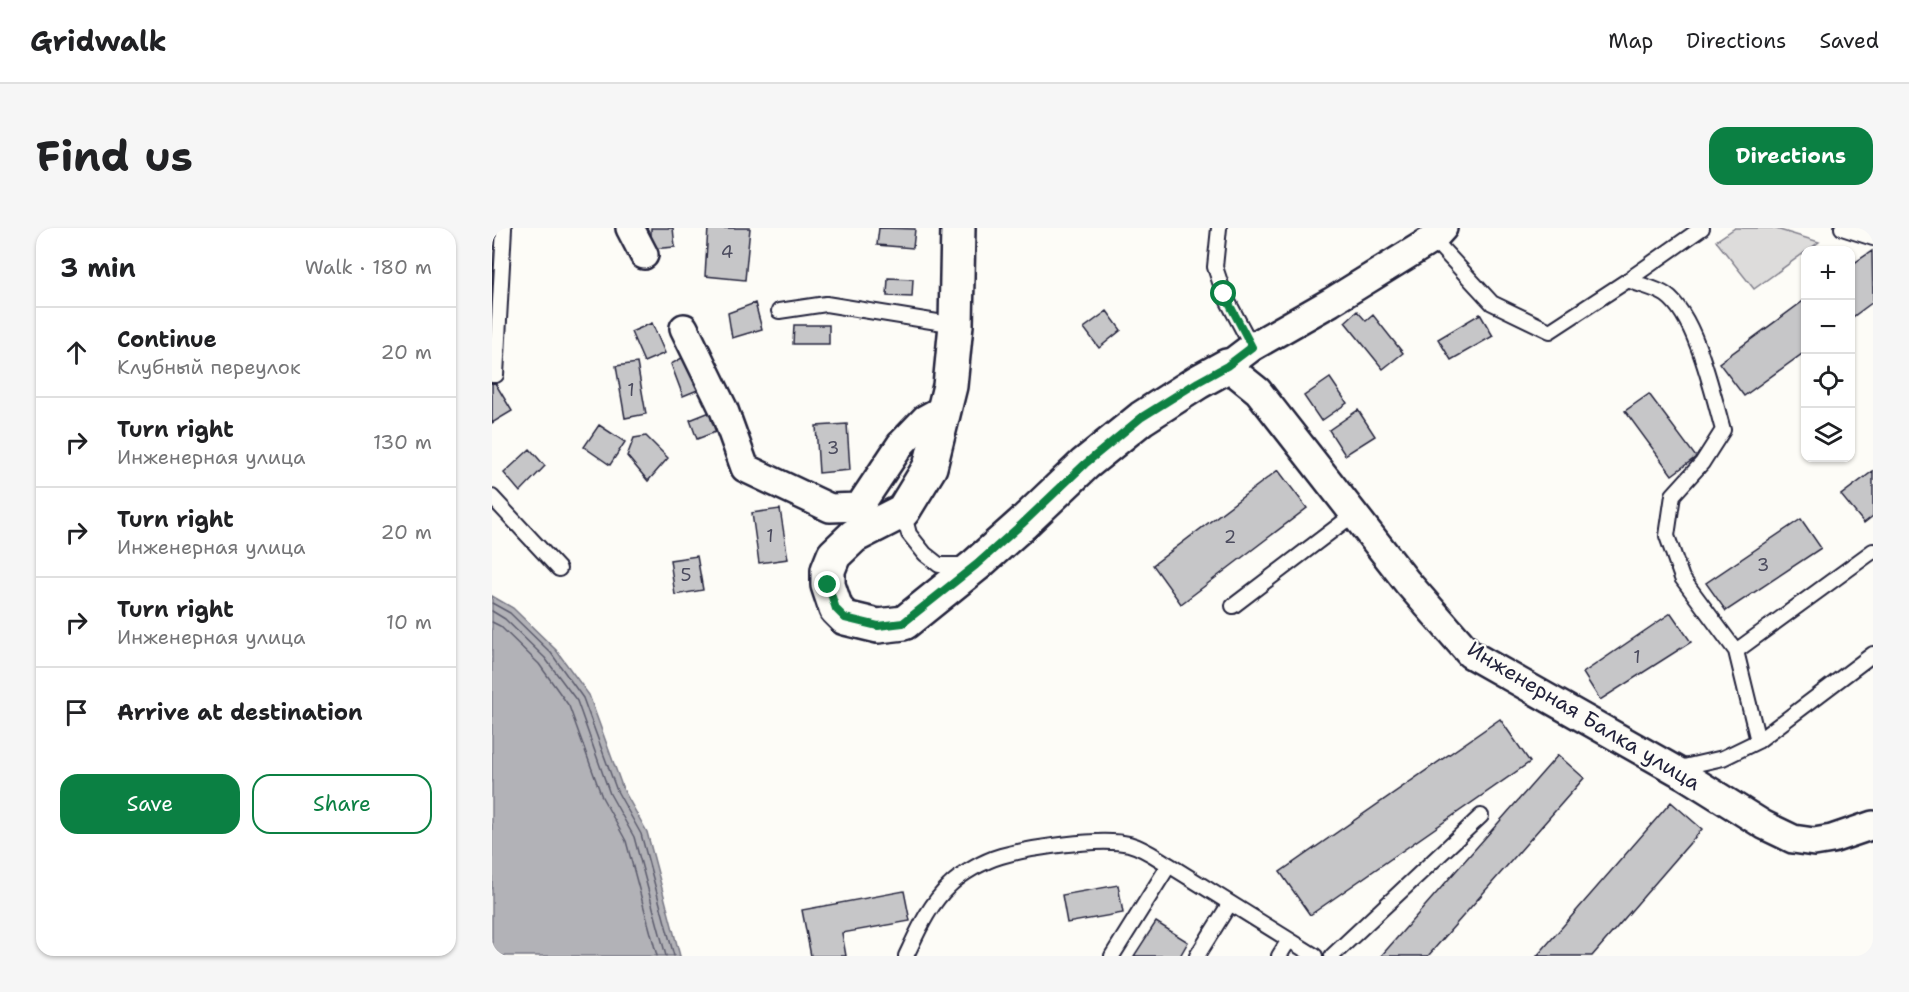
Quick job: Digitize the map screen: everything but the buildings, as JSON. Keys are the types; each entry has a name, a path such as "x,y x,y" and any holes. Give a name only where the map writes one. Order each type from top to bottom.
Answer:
{"street":[{"path":"630,228 644,255"},
{"path":"958,228 956,325 950,386 930,467 903,511 854,536 834,555 828,570 830,595 836,609 845,618 878,626 903,623 976,565 1085,464 1142,417 1331,302 1438,233"},
{"path":"684,328 724,410 746,468 830,508 858,507 901,444 925,419 945,408"},
{"name":"Инженерная Балка улица","path":"1240,357 1258,391 1407,582 1470,654 1673,769 1764,825 1793,839 1814,842 1832,840 1873,825"}],"lane":[{"path":"492,375 496,375 504,228"},
{"path":"1219,228 1215,267 1240,357"},
{"path":"1438,233 1492,303 1550,331 1702,228"},
{"path":"1842,228 1873,238"},
{"path":"1628,280 1666,296 1688,320 1710,382 1723,430 1702,463 1673,495 1667,536 1682,578 1736,651 1758,741"},
{"path":"779,311 826,304 956,325"},
{"path":"492,497 559,569"},
{"path":"903,511 909,534 916,545 939,565 976,565"},
{"path":"1233,606 1354,513"},
{"path":"1736,651 1873,551"},
{"path":"1673,769 1723,758 1758,741 1873,654"},
{"path":"1332,956 1481,816"},
{"path":"906,956 932,906 960,877 999,856 1027,850 1111,841 1130,844 1148,851 1315,956"},
{"path":"1112,956 1169,865"},
{"path":"1197,956 1230,903"},
{"path":"1279,956 1289,940"}],"shaded area":[{"path":"1735,228 1773,228 1819,242 1813,246 1801,246 1801,255 1754,289 1716,241"}],"water":[{"path":"492,596 513,608 556,650 589,695 623,789 647,832 680,956 492,956"}],"route":[{"path":"828,585 836,609 845,618 878,626 903,623 976,565 1085,464 1142,417 1227,366 1252,347 1224,294"}]}
